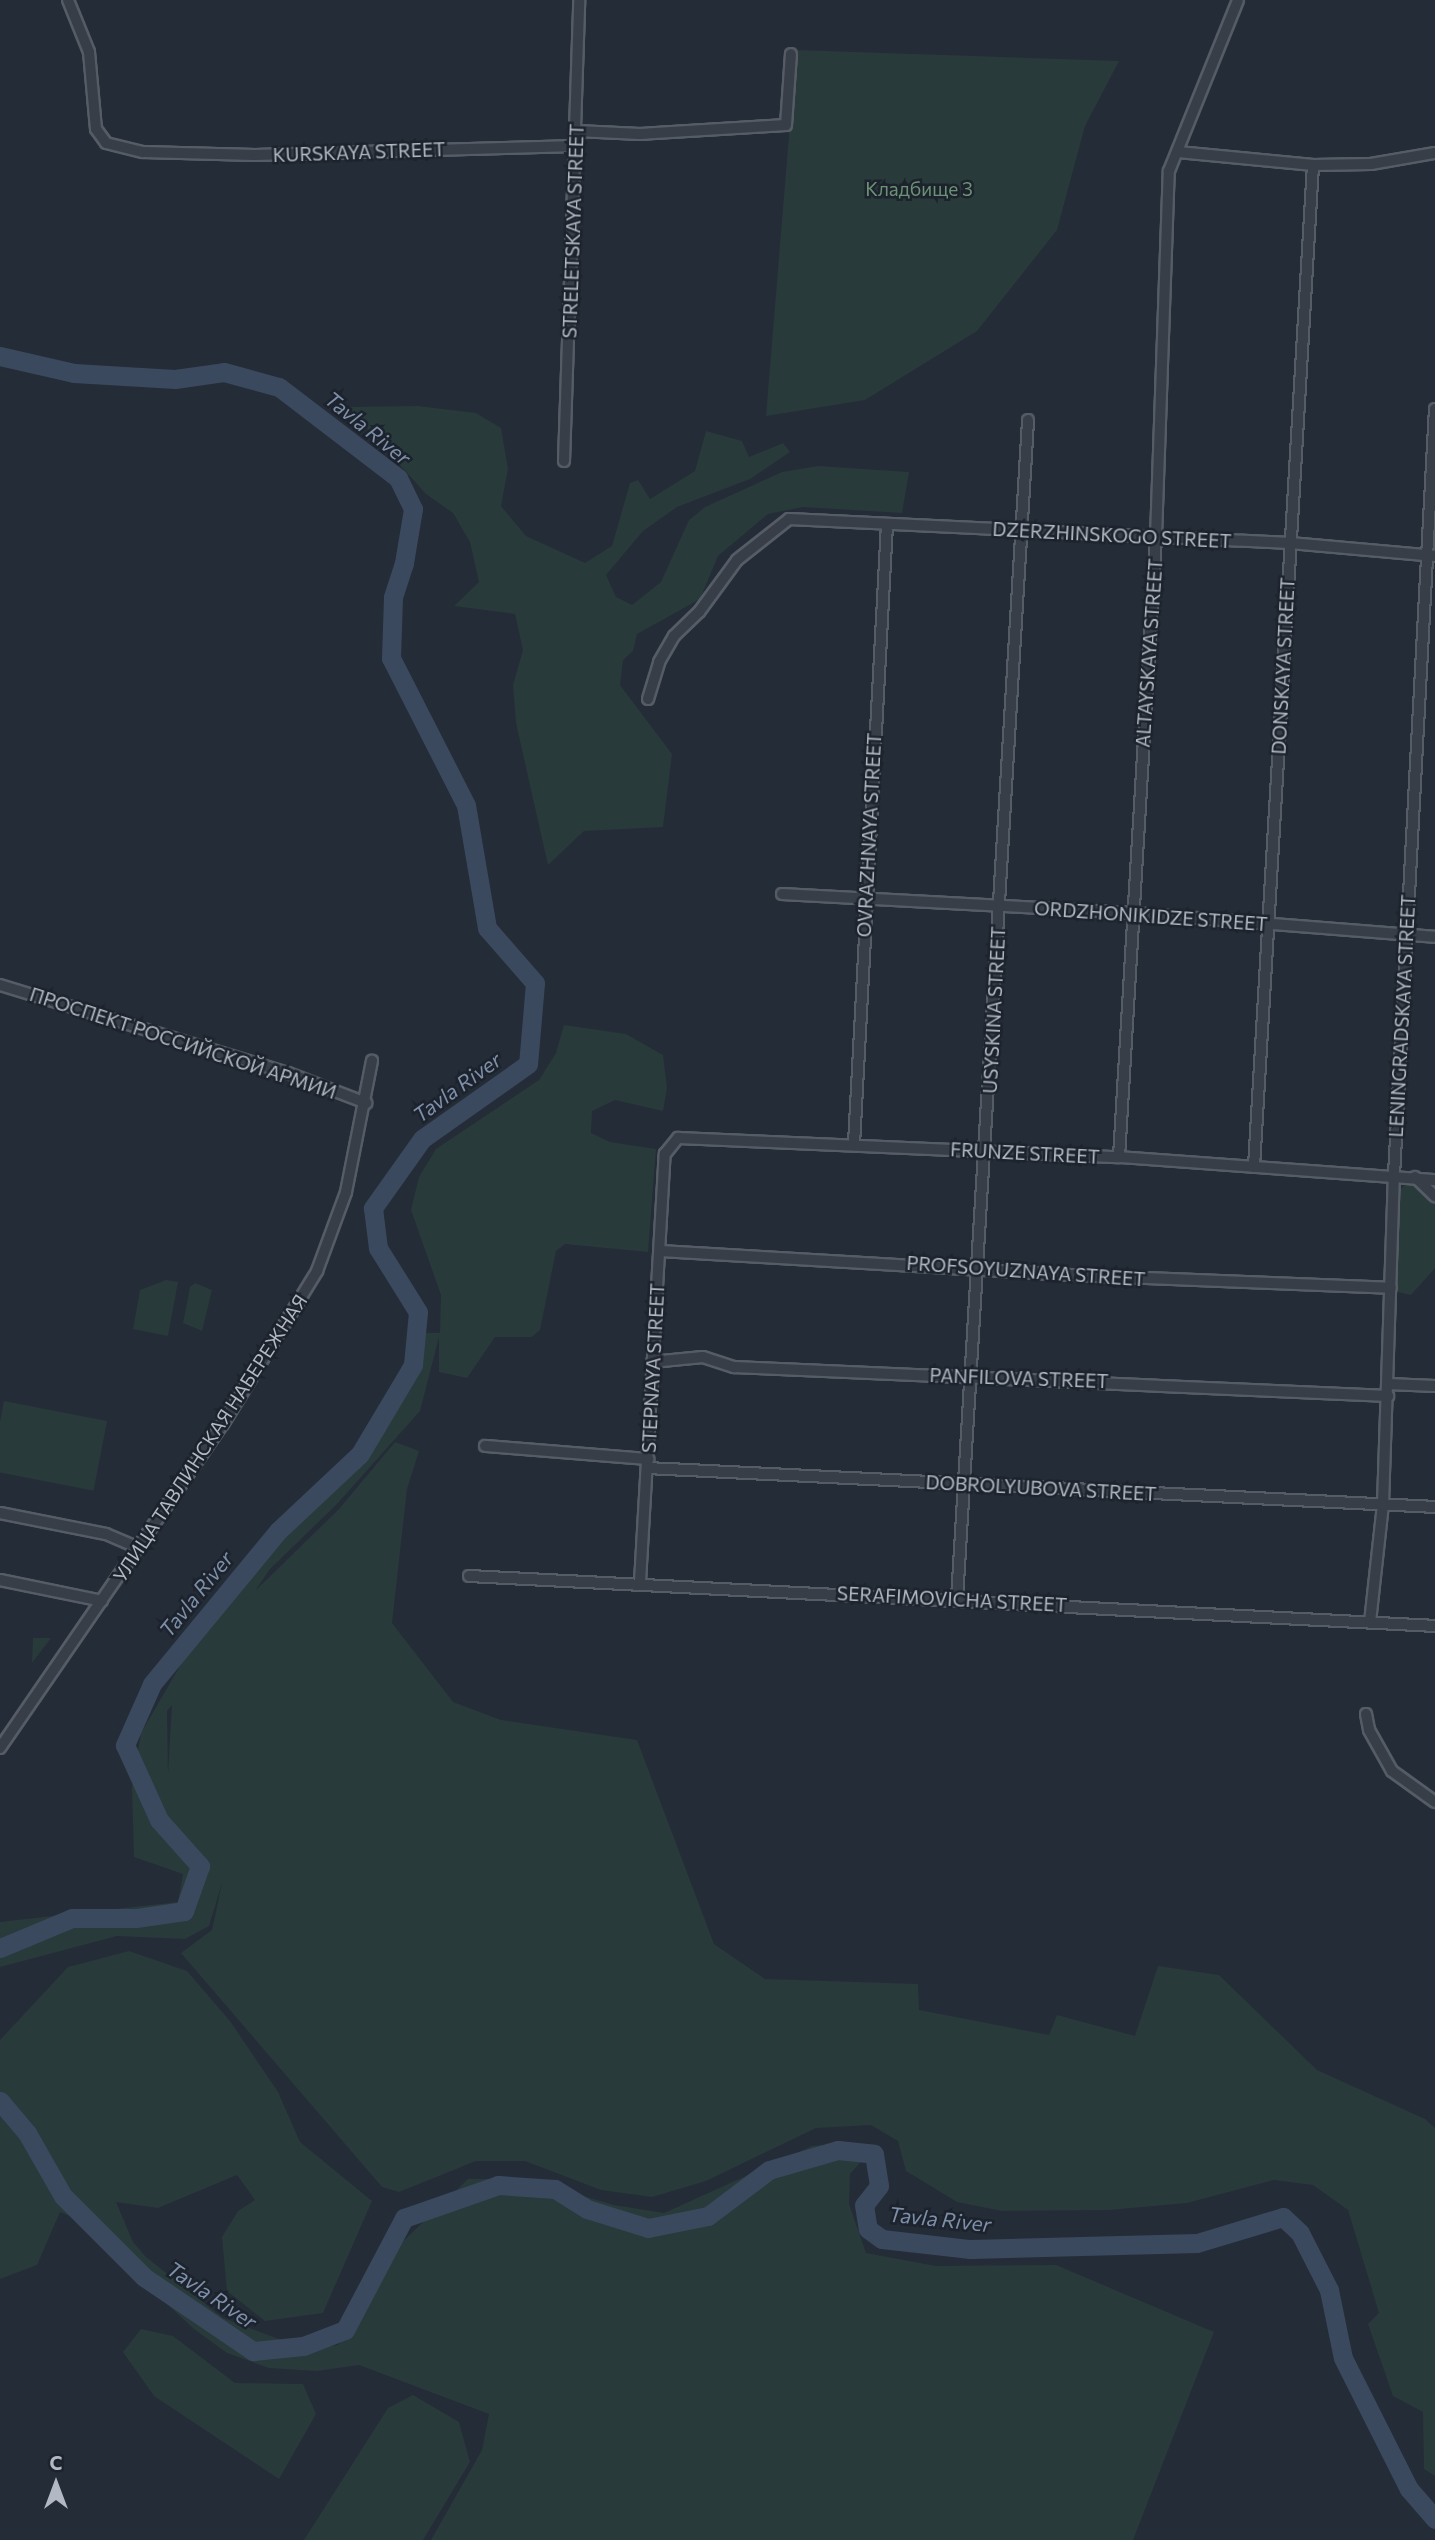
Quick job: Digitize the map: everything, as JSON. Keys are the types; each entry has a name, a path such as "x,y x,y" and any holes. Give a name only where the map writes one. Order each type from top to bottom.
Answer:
{"street":[{"name":"KURSKAYA STREET","path":"68,0 89,52 96,129 106,143 143,152 255,155 576,146"},
{"name":"STRELETSKAYA STREET","path":"564,461 579,0"},
{"name":"ALTAYSKAYA STREET","path":"1119,1157 1156,537 1170,171 1238,0"},
{"path":"576,131 640,134 786,125 792,54"},
{"path":"1178,152 1313,165 1371,164 1435,153"},
{"name":"DONSKAYA STREET","path":"1254,1167 1313,165"},
{"name":"LENINGRADSKAYA STREET","path":"1370,1622 1383,1504 1394,1175 1406,935 1431,556 1435,410"},
{"name":"USYSKINA STREET","path":"957,1599 973,1376 1028,421"},
{"name":"DZERZHINSKOGO STREET","path":"648,699 659,663 674,636 699,612 737,560 789,519 887,526 1290,543 1431,556"},
{"name":"OVRAZHNAYA STREET","path":"854,1144 887,526"},
{"name":"ORDZHONIKIDZE STREET","path":"782,894 1133,913 1435,937"},
{"name":"ПРОСПЕКТ РОССИЙСКОЙ АРМИИ","path":"0,985 288,1073 366,1103"},
{"name":"УЛИЦА ТАВЛИНСКАЯ НАБЕРЕЖНАЯ","path":"0,1748 223,1424 317,1271 346,1192 366,1103 372,1061"},
{"name":"FRUNZE STREET","path":"665,1154 678,1138 1119,1157 1435,1180"},
{"name":"STEPNAYA STREET","path":"640,1582 665,1154"},
{"path":"1415,1177 1435,1196"},
{"name":"PROFSOYUZNAYA STREET","path":"661,1251 1391,1288"},
{"name":"PANFILOVA STREET","path":"652,1362 703,1357 734,1367 1388,1396"},
{"path":"1388,1384 1435,1386"},
{"name":"DOBROLYUBOVA STREET","path":"485,1446 648,1464 965,1485 1435,1507"},
{"path":"0,1513 106,1534 139,1548"},
{"name":"SERAFIMOVICHA STREET","path":"469,1576 640,1582 1435,1626"},
{"path":"0,1580 102,1601"},
{"path":"1366,1714 1369,1730 1392,1771 1435,1802"}],"green space":[{"name":"Кладбище 3","path":"796,50 1119,61 1085,126 1057,230 977,331 865,400 766,416"},
{"path":"418,406 476,413 501,428 508,469 501,506 526,536 585,563 612,546 630,483 638,480 650,499 695,471 706,431 742,441 749,457 783,443 790,452 750,479 677,507 643,531 606,575 616,597 632,605 661,582 689,520 705,507 782,472 818,466 909,472 902,513 803,507 768,514 718,556 700,599 637,634 633,651 623,660 620,685 672,754 663,827 584,831 548,865 516,723 513,685 523,650 515,614 454,606 479,582 470,542 453,513 426,494 348,407"},
{"path":"564,1025 626,1034 663,1055 667,1088 663,1111 615,1100 592,1111 591,1133 610,1142 656,1149 648,1252 565,1244 556,1251 540,1330 532,1337 495,1337 467,1378 439,1372 439,1337 420,1411 337,1504 270,1569 255,1591 339,1509 395,1442 419,1451 407,1489 392,1623 453,1702 501,1720 637,1740 714,1944 765,1979 918,1984 919,2010 1049,2035 1057,2015 1135,2036 1158,1966 1219,1975 1317,2070 1425,2119 1435,2128 1435,2476 1424,2469 1423,2412 1393,2396 1368,2324 1379,2313 1348,2210 1313,2185 1274,2180 1187,2203 1109,2210 1002,2211 957,2202 906,2171 898,2141 871,2125 816,2128 706,2181 652,2197 601,2190 525,2161 476,2161 399,2192 382,2187 181,1953 212,1930 222,1883 209,1926 185,1939 117,1936 0,1967 0,1922 178,1902 183,1874 134,1857 132,1788 141,1733 237,1568 397,1408 409,1333 440,1333 441,1295 411,1210 419,1177 436,1149 539,1080 556,1053","holes":["172,1705 168,1773 167,1711"]},
{"path":"1407,1183 1419,1186 1435,1201 1435,1268 1411,1295 1398,1292 1397,1217 1400,1190"},
{"path":"166,1280 178,1282 168,1336 133,1329 140,1290"},
{"path":"195,1283 212,1290 202,1331 183,1323 190,1287"},
{"path":"4,1401 107,1421 94,1491 0,1473 0,1422"},
{"path":"33,1638 51,1638 32,1663"},
{"path":"129,1951 187,1971 230,2021 278,2092 300,2142 372,2201 323,2313 265,2321 227,2291 222,2237 238,2211 255,2200 237,2175 158,2208 116,2202 133,2242 146,2257 223,2318 308,2350 338,2345 362,2314 396,2248 468,2179 525,2179 614,2205 664,2213 812,2146 850,2142 865,2157 850,2174 849,2204 866,2253 936,2266 1056,2265 1214,2332 1133,2540 431,2540 482,2450 489,2414 359,2365 317,2371 269,2368 227,2353 194,2329 103,2245 108,2232 60,2212 37,2265 0,2279 0,2040 68,1967"},
{"path":"141,2329 173,2336 235,2383 303,2384 316,2414 279,2479 154,2396 123,2352"},
{"path":"413,2395 459,2422 470,2462 423,2540 304,2540 388,2408"}],"waterway":[{"name":"Tavla River","path":"0,356 74,373 175,379 224,372 279,387 398,478 413,509 404,563 393,597 391,658 466,805 487,928 535,983 528,1064 422,1139 373,1208 378,1248 418,1312 413,1365 360,1454 278,1531 152,1684 125,1745 159,1820 200,1866 184,1911 136,1918 72,1918 0,1948"},
{"name":"Tavla River","path":"0,2101 27,2133 63,2196 144,2277 253,2351 303,2346 345,2330 404,2218 498,2185 555,2189 587,2209 648,2228 708,2216 769,2170 838,2150 874,2154 879,2186 864,2205 868,2229 882,2239 970,2249 1197,2243 1283,2217 1300,2233 1329,2290 1343,2358 1409,2489 1435,2519"}]}
